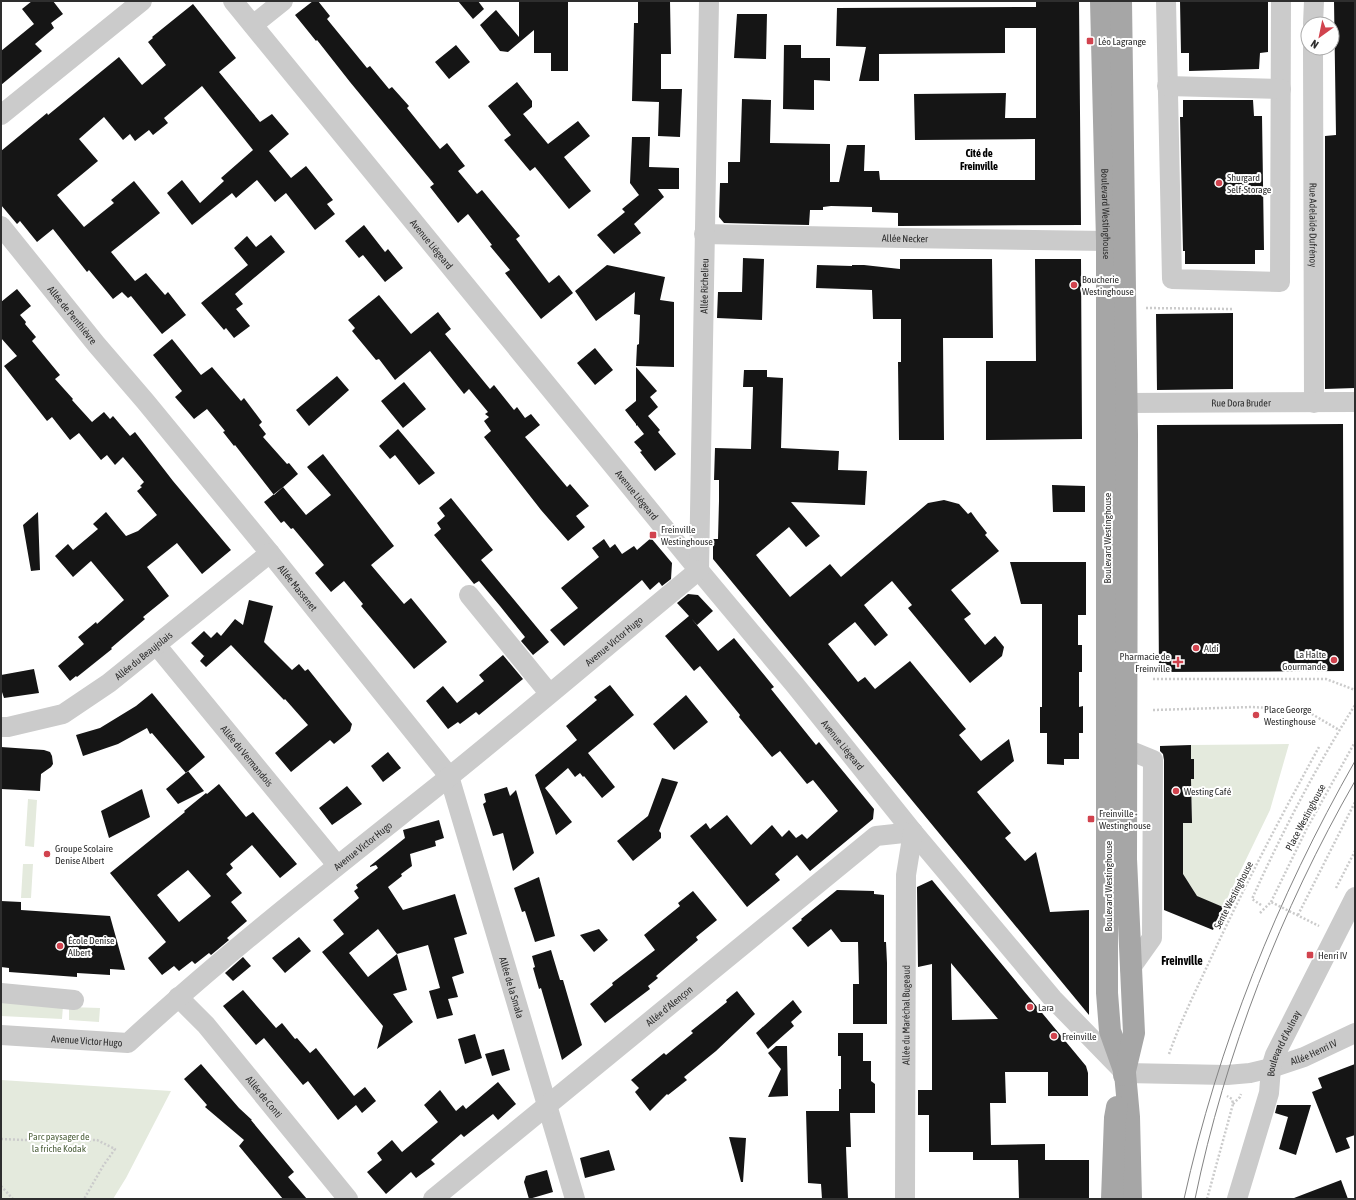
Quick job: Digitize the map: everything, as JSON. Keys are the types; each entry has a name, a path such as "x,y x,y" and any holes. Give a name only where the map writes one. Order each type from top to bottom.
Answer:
{"main road":[{"name":"Boulevard Westinghouse","path":"1101,1 1107,241 1108,993 1110,1031 1125,1073 1129,1117 1131,1199"},
{"name":"Boulevard Westinghouse","path":"1112,1199 1115,1118 1134,1033 1126,858 1126,308 1121,1"}],"street":[{"path":"1,115 142,1"},
{"name":"Avenue Liégeard","path":"233,1 795,685 913,832 1053,999 1125,1073"},
{"path":"253,25 283,1"},
{"name":"Allée Richelieu","path":"699,570 709,1"},
{"path":"1166,1 1172,279 1280,282 1281,1"},
{"path":"1313,16 1314,1"},
{"name":"Rue Adelaïde Dufrénoy","path":"1313,56 1314,403"},
{"path":"1168,86 1281,89"},
{"name":"Allée de Penthièvre","path":"1,226 96,344 145,401"},
{"name":"Allée Necker","path":"704,234 1107,241"},
{"name":"Allée Massenet","path":"145,401 270,552 450,776"},
{"name":"Rue Dora Bruder","path":"1126,403 1355,402"},
{"name":"Allée du Beaujolais","path":"1,727 8,727 62,714 109,684 270,552"},
{"name":"Avenue Victor Hugo","path":"1,1035 128,1043 178,996 337,865 450,776 699,570"},
{"path":"469,595 549,693"},
{"name":"Allée du Vermandois","path":"157,646 337,865"},
{"name":"Allée de la Smala","path":"450,776 575,1199"},
{"name":"Allée d'Alençon","path":"433,1199 876,836 913,832"},
{"name":"Allée du Maréchal Bugeaud","path":"905,1199 906,875 913,832"},
{"name":"Boulevard d'Aulnay","path":"1236,1199 1269,1093 1271,1068 1284,1036 1355,897"},
{"path":"1,993 74,1000"},
{"name":"Allée de Conti","path":"178,996 206,1025 348,1199"},
{"name":"Allée Henri IV","path":"1125,1073 1227,1075 1250,1073 1304,1057 1355,1033"}],"path":[{"path":"1126,308 1233,309"},
{"path":"1152,679 1326,679 1355,690"},
{"path":"1261,905 1252,899 1276,846 1339,730 1355,705"},
{"path":"1153,710 1252,707 1305,710 1339,730"},
{"name":"Place Westinghouse","path":"1260,913 1271,902 1307,828 1355,742"},
{"name":"Sente Westinghouse","path":"1169,1054 1186,1012 1241,895 1287,804 1319,748"},
{"path":"1298,915 1355,802"},
{"path":"1271,902 1336,935"},
{"path":"1207,1199 1232,1104"},
{"path":"1,1139 48,1141 97,1140 115,1150 103,1166 84,1199"},
{"path":"1,1186 14,1199"}],"green space":[{"path":"1289,744 1270,810 1223,907 1190,894 1194,891 1187,881 1183,883 1183,823 1192,822 1191,779 1194,779 1194,759 1191,759 1191,745"},
{"path":"28,799 37,800 34,847 25,846"},
{"path":"23,864 33,864 31,898 21,898"},
{"path":"1,1002 63,1006 62,1019 1,1016"},
{"path":"69,1007 100,1008 99,1022 69,1020"},
{"name":"Parc paysager de la friche Kodak","path":"1,1080 171,1091 126,1178 113,1199 1,1199"}],"building":[{"path":"32,1 53,1 63,14 51,23 54,28 35,44 42,51 1,85 1,51 34,24 22,9"},
{"path":"313,1 318,1 330,16 327,19 367,68 370,66 389,89 392,87 409,106 407,108 440,149 447,143 465,166 458,171 477,194 482,190 520,236 516,239 549,283 559,275 573,293 541,319 505,273 510,270 490,246 492,245 468,214 458,223 430,187 434,184 295,15"},
{"path":"458,1 478,1 484,9 473,19"},
{"path":"519,1 568,1 568,71 551,71 551,53 534,53 534,30 508,52 500,51 480,25 496,10 519,37"},
{"path":"638,1 670,1 671,54 661,54 661,89 682,89 680,137 658,136 659,102 632,101 634,23 638,23"},
{"path":"1036,1 1079,1 1081,225 898,226 898,213 872,212 872,207 831,206 823,207 823,210 810,210 809,225 724,223 719,217 720,183 728,183 728,162 740,162 742,99 771,100 770,143 830,144 830,182 839,182 847,145 865,145 864,171 879,171 880,180 1035,180 1035,139 915,140 914,94 1006,93 1005,118 1036,118 1036,28 1005,28 1005,53 879,54 879,81 859,81 866,47 836,46 837,8 1036,7"},
{"path":"1180,1 1268,1 1268,52 1260,53 1259,69 1189,71 1189,53 1181,53"},
{"path":"1334,1 1355,1 1355,388 1325,389 1325,136 1336,135 1335,56 1340,56 1340,16 1334,16"},
{"path":"193,4 236,58 219,72 260,122 272,114 289,134 269,151 291,178 306,166 333,200 327,204 335,214 315,230 286,193 275,202 257,180 236,198 232,193 192,225 167,193 182,180 200,203 224,181 221,178 253,150 202,86 164,118 168,123 153,135 149,130 135,141 130,134 123,140 104,117 79,139 98,161 57,195 84,227 114,203 111,200 134,181 160,213 111,252 135,281 146,273 165,295 168,292 186,315 162,334 131,296 128,298 122,292 113,299 89,270 87,272 53,229 37,242 20,221 17,224 1,205 1,151 119,57 142,85 166,65 148,42 153,38 152,37"},
{"path":"737,14 767,14 766,59 734,58"},
{"path":"456,45 470,62 449,79 435,62"},
{"path":"784,45 801,45 801,58 830,58 830,81 814,80 814,110 783,109"},
{"path":"517,82 532,101 532,107 523,114 548,144 578,121 590,136 564,157 591,191 569,209 535,167 530,171 504,140 511,135 488,106"},
{"name":"Shurgard Self-Storage","path":"1183,100 1253,100 1254,116 1262,116 1264,250 1255,250 1255,264 1185,264 1185,251 1183,251 1180,117 1183,117"},
{"path":"632,137 650,137 649,167 679,168 679,189 658,189 664,197 634,224 641,233 614,254 597,235 625,212 622,209 639,195 630,183"},
{"path":"364,225 385,252 388,249 403,268 385,282 363,255 359,258 345,241"},
{"path":"271,235 285,252 235,294 243,304 236,309 250,326 234,338 226,328 224,330 201,303 248,265 234,248 247,236 256,247"},
{"path":"743,258 764,259 762,320 717,318 718,292 742,292"},
{"path":"900,259 992,259 993,338 943,338 944,440 899,440 898,362 901,362 901,319 873,319 872,290 816,288 817,265 864,265 900,269"},
{"path":"1035,259 1081,259 1082,439 986,440 986,361 1036,361"},
{"path":"607,265 665,277 660,300 674,302 674,367 636,366 637,345 639,344 640,315 634,314 635,292 596,321 575,291"},
{"path":"17,289 31,306 20,315 26,322 25,324 36,337 32,341 60,375 55,379 73,399 72,400 92,422 104,412 110,419 113,416 130,436 135,432 173,481 231,550 202,574 177,543 147,567 169,596 143,617 145,619 111,648 112,649 70,681 58,666 84,644 78,637 96,622 97,624 124,600 91,561 73,577 55,556 68,544 73,550 98,529 93,524 106,512 126,536 138,531 157,515 137,491 142,487 140,486 144,482 123,457 115,465 107,455 101,460 79,433 70,440 52,417 47,421 4,366 17,356 1,338 1,302"},
{"path":"379,295 411,334 438,312 451,329 445,334 490,389 494,385 514,410 517,407 525,418 531,414 540,425 525,437 567,487 570,484 589,506 576,516 585,527 568,541 541,510 484,437 491,431 484,421 489,417 485,414 488,412 469,389 464,394 430,351 395,380 379,359 376,360 352,331 355,328 348,320"},
{"path":"1233,313 1233,389 1157,390 1156,314"},
{"path":"172,339 201,375 212,367 241,401 244,398 262,422 259,425 266,434 263,437 298,474 274,495 223,432 225,431 207,409 194,419 175,397 182,391 153,355"},
{"path":"595,348 613,370 595,385 577,363"},
{"path":"636,367 657,391 650,397 658,407 648,416 660,430 658,432 676,454 655,471 640,452 642,451 634,442 644,434 637,425 636,426 625,410 636,401"},
{"path":"744,370 767,370 767,377 783,378 781,448 839,451 838,470 867,471 865,505 791,502 820,536 806,547 789,527 756,555 790,597 830,564 841,577 928,503 944,500 959,504 968,514 971,512 987,533 985,535 999,551 951,590 971,614 964,619 985,645 995,636 1004,647 1002,656 970,683 908,608 912,605 892,581 864,605 888,635 875,646 855,622 828,644 858,682 865,677 875,689 910,661 966,729 959,735 981,761 1009,739 1014,761 977,792 1011,833 1005,838 1025,861 1036,852 1050,912 1089,910 1089,1015 713,559 713,539 718,539 719,501 719,480 714,480 715,448 751,449 753,387 743,387"},
{"path":"337,376 349,390 309,426 296,410"},
{"path":"404,382 426,409 403,428 381,401"},
{"path":"1343,424 1344,671 1159,672 1157,425"},
{"path":"398,429 435,473 419,485 395,455 390,459 379,446"},
{"path":"323,454 394,546 371,565 404,604 411,598 447,642 414,669 361,606 363,604 344,581 331,592 315,573 324,565 293,528 291,529 284,521 281,523 264,502 283,487 306,515 331,495 307,467"},
{"path":"1052,485 1085,486 1085,512 1053,512"},
{"path":"451,498 493,550 481,560 549,642 533,655 521,641 525,637 500,606 479,581 474,584 434,535 441,529 437,523 445,516 439,508"},
{"path":"38,512 40,570 31,571 23,525"},
{"path":"651,538 672,563 671,579 662,586 659,582 650,590 642,580 564,646 550,630 578,608 561,588 599,557 592,548 604,539 610,548 615,544 622,554 634,546 637,550"},
{"path":"1010,562 1086,562 1086,615 1078,615 1078,645 1082,645 1082,672 1079,672 1079,707 1083,706 1083,733 1079,733 1079,759 1064,759 1064,765 1047,764 1047,733 1040,733 1040,707 1042,707 1042,604 1021,604"},
{"path":"688,594 698,595 713,611 697,625 691,618 718,651 734,638 774,687 771,689 816,745 819,742 874,809 873,819 810,871 797,855 775,874 780,880 747,907 690,836 706,823 710,829 727,815 751,845 772,825 782,837 789,830 796,838 802,834 807,839 838,811 813,780 807,784 780,751 772,757 700,666 694,671 665,636 689,616 677,603"},
{"path":"249,600 273,606 264,642 292,670 299,664 305,671 308,669 352,724 350,731 334,744 330,740 291,772 275,753 308,725 285,699 284,700 231,645 206,667 200,661 205,655 204,656 191,643 204,631 211,638 217,632 221,636 235,619 243,625"},
{"path":"503,655 523,679 479,715 476,712 460,724 458,722 448,729 426,701 443,686 457,703 484,681 479,675"},
{"path":"34,669 39,693 4,698 1,689 1,675"},
{"path":"610,685 634,715 588,753 615,787 602,798 584,776 583,777 580,773 575,777 568,768 545,788 572,822 556,835 535,775 577,740 566,726 597,700 594,697"},
{"path":"152,693 205,757 186,773 152,733 150,734 147,728 118,744 83,756 76,735 100,728 136,706"},
{"path":"686,695 708,722 674,750 653,724"},
{"path":"1191,745 1191,759 1194,759 1194,779 1191,779 1192,823 1183,823 1183,874 1197,896 1223,907 1213,930 1164,910 1164,760 1163,754 1160,751 1160,746"},
{"path":"1,747 44,750 50,752 53,764 41,774 40,791 1,789"},
{"path":"388,752 401,768 383,782 371,766"},
{"path":"188,771 204,791 178,804 166,789"},
{"path":"662,778 678,782 659,831 661,833 661,838 633,861 617,841 648,816"},
{"path":"219,784 246,817 253,812 297,864 280,878 252,845 230,864 233,868 226,874 242,893 231,902 247,921 227,938 229,940 211,955 209,953 195,964 192,961 179,971 174,966 162,975 148,958 166,942 110,873 206,793 207,794","holes":["188,870 211,896 179,922 157,895"]},
{"path":"347,786 362,804 332,825 319,808"},
{"path":"507,787 510,796 516,790 534,853 513,871 503,833 493,836 483,804 486,802 484,794"},
{"path":"142,789 150,817 109,838 101,811"},
{"path":"439,820 444,838 435,841 436,846 410,854 412,866 401,874 402,876 388,887 403,910 455,894 467,934 454,938 464,973 452,977 458,997 448,999 453,1015 437,1019 429,991 440,988 428,945 397,954 407,990 393,994 413,1022 377,1049 383,1026 322,952 344,934 333,920 359,898 354,891 358,888 356,885 378,868 376,865 370,866 405,838 403,830","holes":["378,929 397,954 368,977 349,953"]},
{"path":"539,877 555,936 535,942 525,911 522,912 514,888"},
{"path":"932,880 1086,1066 1088,1073 1088,1096 1048,1096 1048,1072 1005,1072 1006,1103 990,1103 991,1145 1045,1144 1045,1160 1089,1160 1089,1199 1019,1199 1018,1160 973,1160 973,1152 929,1152 929,1115 918,1115 918,1090 932,1090 932,964 918,967 917,887","holes":["951,963 998,1019 952,1020"]},
{"path":"837,890 874,891 874,894 884,895 884,942 886,942 887,963 887,1024 853,1024 853,984 859,984 858,942 841,942 831,929 808,947 792,928"},
{"path":"693,891 717,920 696,937 698,940 656,976 658,978 648,986 650,989 605,1023 590,1004 613,985 612,983 655,950 644,935 680,906 678,903"},
{"name":"École Denise Albert","path":"1,901 21,902 21,910 110,916 125,970 110,969 110,975 77,973 77,977 9,972 9,968 1,967"},
{"path":"599,929 608,940 594,952 580,935"},
{"path":"299,937 311,951 285,973 272,958"},
{"path":"551,950 560,980 563,980 582,1045 562,1060 541,988 539,989 533,968 535,967 532,956"},
{"path":"243,957 251,966 233,981 225,973"},
{"path":"243,990 276,1028 282,1023 295,1039 297,1038 310,1053 316,1048 354,1096 365,1087 376,1101 362,1113 356,1105 338,1120 308,1081 303,1085 264,1038 256,1045 223,1006"},
{"path":"737,991 755,1014 716,1051 684,1077 687,1080 668,1095 667,1094 650,1111 635,1092 639,1088 631,1080 664,1053 666,1055 693,1033 691,1031 727,1002 726,1000"},
{"path":"793,1000 802,1012 791,1022 794,1026 768,1049 756,1033"},
{"path":"838,1033 863,1033 863,1061 871,1061 871,1081 875,1084 875,1113 850,1113 851,1147 846,1147 848,1199 822,1199 821,1184 808,1183 806,1111 839,1111 841,1056 838,1056"},
{"path":"475,1034 482,1058 465,1064 458,1039"},
{"path":"776,1046 787,1046 788,1096 768,1097 781,1069 768,1053"},
{"path":"504,1049 510,1070 492,1076 485,1054"},
{"path":"201,1064 239,1108 252,1120 294,1172 288,1177 307,1199 283,1199 239,1146 244,1140 205,1107 207,1105 184,1079"},
{"path":"1355,1064 1355,1135 1346,1138 1350,1148 1336,1153 1312,1092 1322,1088 1318,1078"},
{"path":"498,1082 516,1104 498,1120 493,1114 464,1137 461,1134 431,1160 435,1164 416,1178 411,1172 386,1194 367,1172 382,1160 377,1153 392,1140 402,1152 438,1122 424,1105 440,1090 456,1111 463,1105 466,1109"},
{"path":"1277,1105 1311,1105 1296,1155 1279,1149 1288,1117 1275,1113"},
{"path":"729,1137 746,1138 743,1182 741,1182"},
{"path":"609,1150 615,1170 585,1178 580,1158"},
{"path":"547,1170 553,1192 529,1199 524,1182 526,1176"},
{"path":"1341,1180 1348,1199 1294,1198"}],"tram line":[{"path":"1184,1199 1214,1085 1232,1029 1253,974 1300,866 1355,761"},
{"path":"1195,1199 1207,1144 1222,1090 1258,984 1303,880 1355,781"}],"place":[{"name":"Léo Lagrange","path":"1090,41"},
{"name":"Shurgard Self-Storage","path":"1219,183"},
{"name":"Boucherie Westinghouse","path":"1074,285"},
{"name":"Freinville Westinghouse","path":"653,535"},
{"name":"Aldi","path":"1196,648"},
{"name":"La Halte Gourmande","path":"1334,660"},
{"name":"Pharmacie de Freinville","path":"1178,662"},
{"name":"Place George Westinghouse","path":"1256,715"},
{"name":"Westing Café","path":"1176,791"},
{"name":"Freinville - Westinghouse","path":"1091,819"},
{"name":"Groupe Scolaire Denise Albert","path":"47,854"},
{"name":"École Denise Albert","path":"60,946"},
{"name":"Henri IV","path":"1310,955"},
{"name":"Lara","path":"1030,1007"},
{"name":"Freinville","path":"1054,1036"}],"district":[{"name":"Cité de Freinville","path":"979,159"},
{"name":"Freinville","path":"1182,961"}]}
